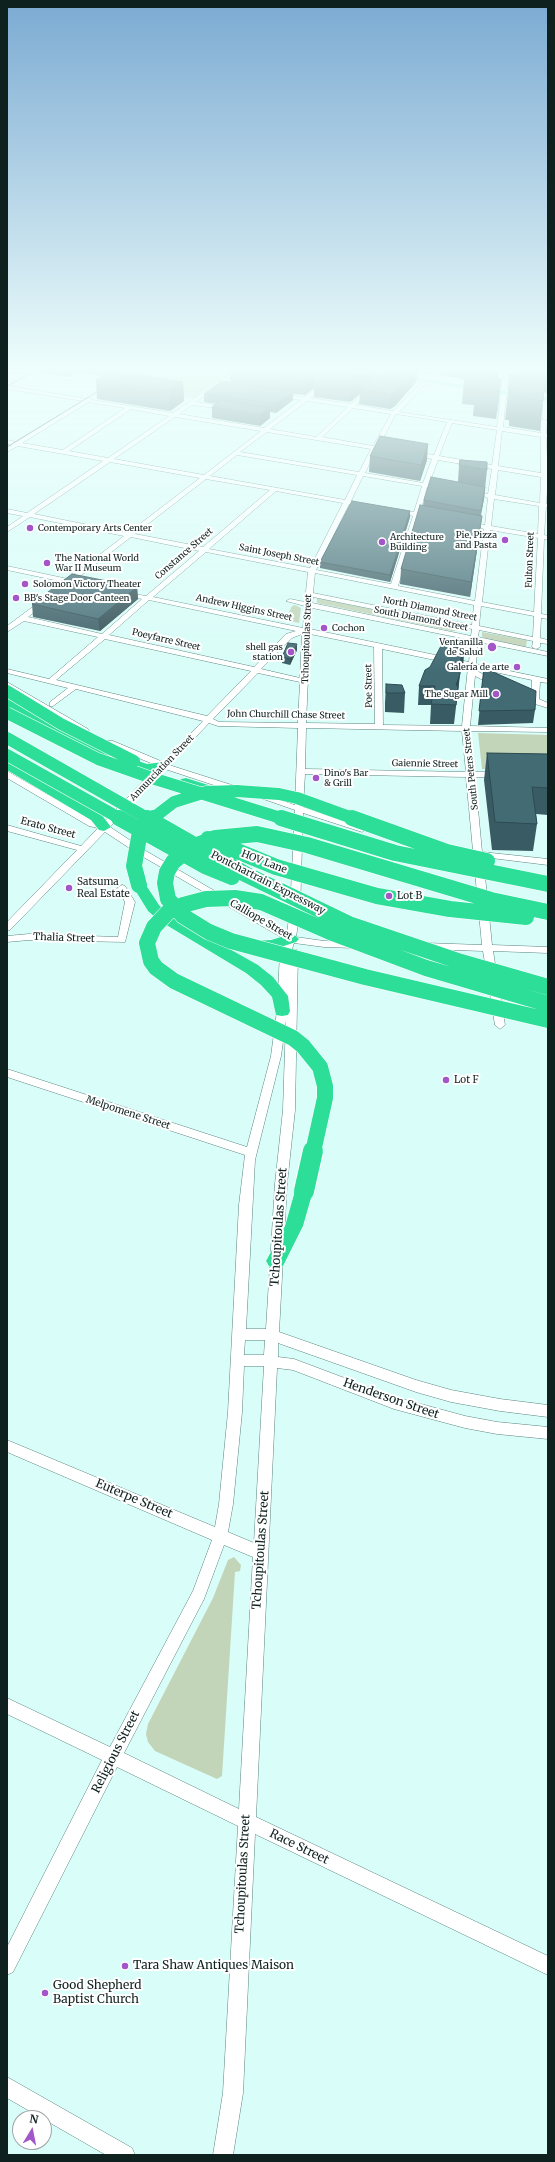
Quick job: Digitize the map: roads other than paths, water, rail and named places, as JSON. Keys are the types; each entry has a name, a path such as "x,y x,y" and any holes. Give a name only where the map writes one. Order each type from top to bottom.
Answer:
{"highway":[{"path":"7,691 61,724 122,757 216,793 237,803"},
{"path":"7,702 104,754 146,768 164,766"},
{"path":"7,713 98,759 395,853 548,884"},
{"name":"HOV Lane","path":"7,727 54,756 186,827 219,844 276,867 344,888 412,903 485,914 548,919"},
{"name":"Pontchartrain Expressway","path":"7,738 247,875 349,924 462,962 548,987"},
{"path":"7,755 205,866 260,890 349,924"},
{"path":"7,765 96,817 104,828"},
{"path":"282,1011 280,996 267,980 252,968 194,935 153,908 139,885 134,866 140,837 146,823 174,802 206,792 244,791 279,794 297,798 448,852 502,865 548,872"},
{"path":"548,912 491,900 300,843 257,834 221,837 190,848 173,862 167,872 164,883 168,899 183,916 209,932 231,941 365,977 548,1020"},
{"path":"276,1261 294,1226 304,1191 325,1098 325,1086 320,1067 304,1046 293,1038 174,981 156,968 149,957 147,943 154,926 168,912 183,905 206,898 235,898 254,901 330,932 426,968 548,1004"},
{"path":"194,935 242,947 291,943"}],"street":[{"path":"7,530 91,471"},
{"path":"173,471 362,505"},
{"path":"59,590 214,471"},
{"path":"343,471 447,489"},
{"name":"Tchoupitoulas Street","path":"223,2155 233,2093 276,1261 281,1184 289,1110 294,953 291,943 295,911 308,594 312,571 346,502 363,471"},
{"path":"394,587 430,471"},
{"name":"South Peters Street","path":"494,471 475,628 466,728 487,948 500,1025"},
{"path":"517,471 546,476"},
{"name":"Fulton Street","path":"536,651 541,537 545,506 546,476"},
{"name":"Constance Street","path":"51,681 275,489"},
{"path":"476,494 545,506"},
{"path":"393,510 438,518"},
{"name":"Saint Joseph Street","path":"7,511 548,617"},
{"path":"474,525 548,538"},
{"path":"7,568 85,584"},
{"name":"Andrew Higgins Street","path":"113,590 378,645 471,668 548,681"},
{"name":"North Diamond Street","path":"308,594 548,642"},
{"path":"7,630 48,598"},
{"name":"South Diamond Street","path":"290,601 548,654"},
{"name":"Poeyfarre Street","path":"22,618 305,681"},
{"name":"Annunciation Street","path":"7,928 289,636 306,630"},
{"name":"Poe Street","path":"378,645 379,727"},
{"path":"471,668 510,689 548,706"},
{"name":"John Churchill Chase Street","path":"7,671 199,716 218,724 548,730"},
{"path":"535,701 536,678"},
{"path":"7,684 97,737 154,760 164,766 420,847 548,862"},
{"path":"53,704 74,687"},
{"name":"Gaiennie Street","path":"301,771 510,776"},
{"name":"Calliope Street","path":"7,774 92,824 104,828 291,943 548,950"},
{"name":"Erato Street","path":"7,828 83,849"},
{"name":"Thalia Street","path":"8,940 29,937 122,940 130,902 122,888"},
{"name":"Annunciation Street","path":"8,940 22,914"},
{"name":"Tchoupitoulas Street","path":"220,1536 226,1504 235,1412 245,1205 250,1152 276,1056 282,1011 285,953 291,943"},
{"name":"Melpomene Street","path":"7,1073 250,1152"},
{"name":"Henderson Street","path":"238,1334 272,1335 416,1386 451,1396 548,1411"},
{"name":"Henderson Street","path":"237,1360 271,1361 294,1365 428,1414 497,1428 548,1433"},
{"name":"Euterpe Street","path":"7,1446 260,1553"},
{"name":"Religious Street","path":"7,1966 113,1757 199,1594 220,1536"},
{"name":"Race Street","path":"7,1706 548,1966"},
{"path":"7,2087 124,2155"}],"place":[{"name":"Contemporary Arts Center","path":"30,528"},
{"name":"Pie, Pizza and Pasta","path":"505,540"},
{"name":"Architecture Building","path":"382,542"},
{"name":"The National World War II Museum","path":"47,563"},
{"name":"Solomon Victory Theater","path":"25,584"},
{"name":"BB's Stage Door Canteen","path":"16,598"},
{"name":"Cochon","path":"324,628"},
{"name":"Ventanilla de Salud","path":"492,647"},
{"name":"shell gas station","path":"291,652"},
{"name":"Galería de arte","path":"517,667"},
{"name":"The Sugar Mill","path":"496,694"},
{"name":"Dino's Bar & Grill","path":"316,778"},
{"name":"Satsuma Real Estate","path":"69,888"},
{"name":"Lot B","path":"389,896"},
{"name":"Lot F","path":"446,1080"},
{"name":"Tara Shaw Antiques Maison","path":"125,1966"},
{"name":"Good Shepherd Baptist Church","path":"45,1993"}]}
